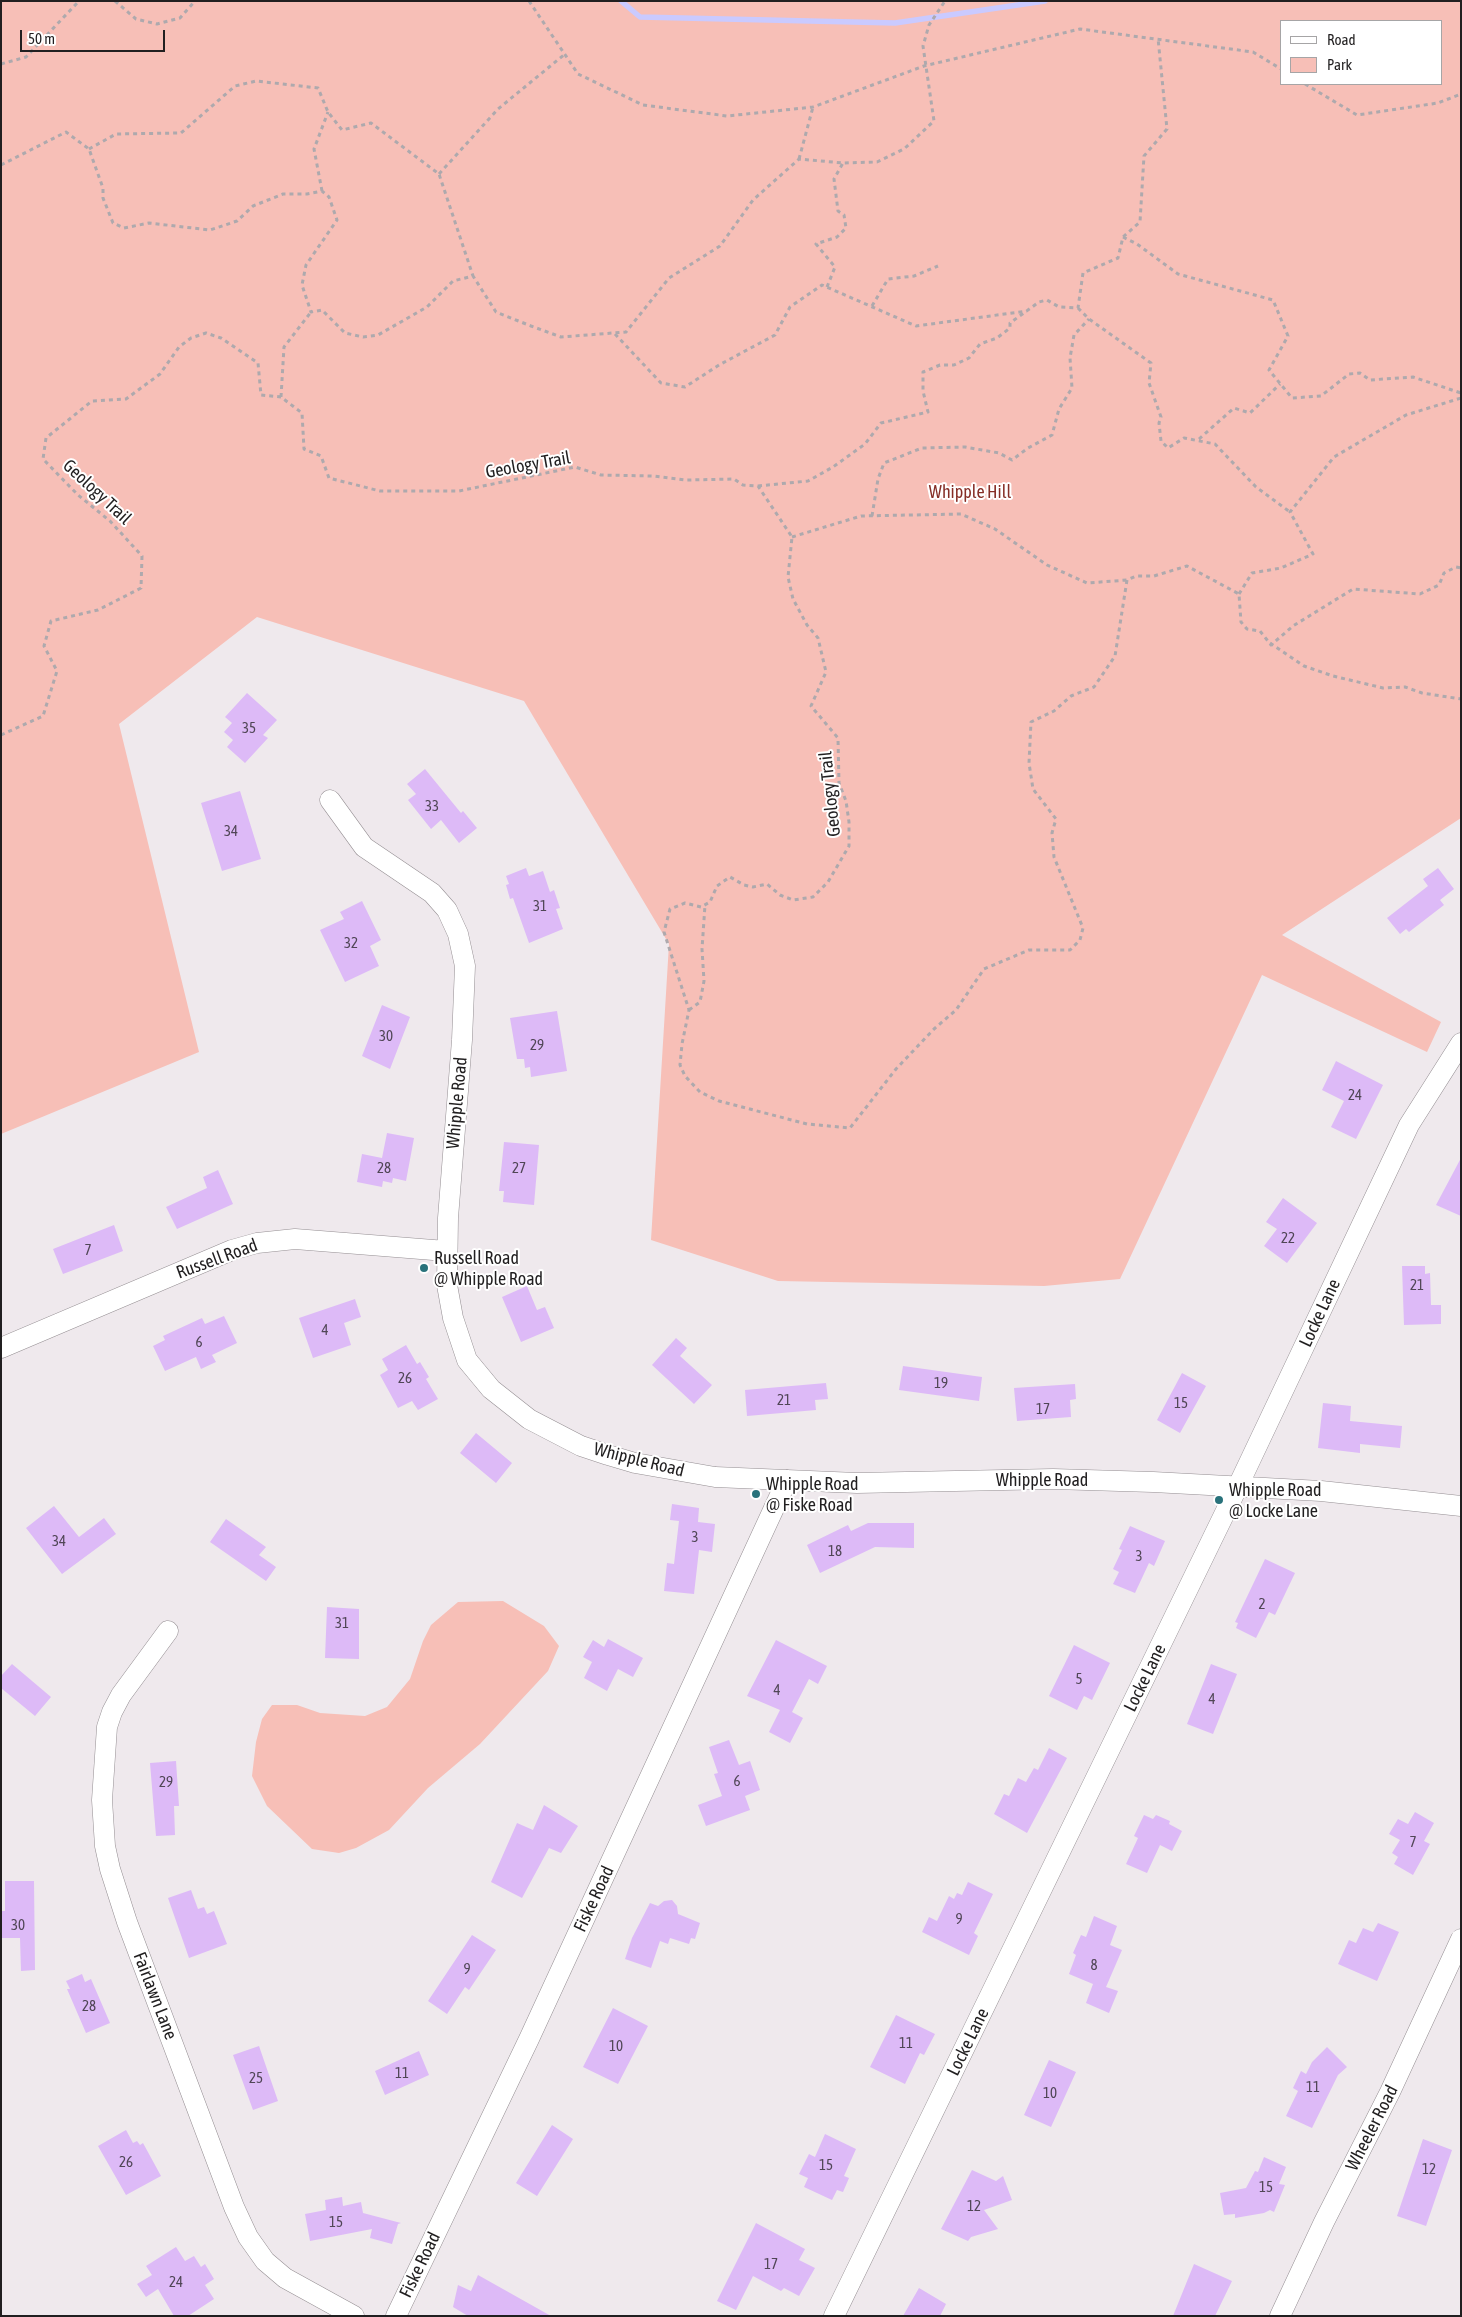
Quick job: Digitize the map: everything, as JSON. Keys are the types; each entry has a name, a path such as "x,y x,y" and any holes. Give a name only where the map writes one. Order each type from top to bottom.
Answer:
{"street":[{"name":"Whipple Road","path":"330,800 364,847 425,887 439,901 452,920 462,949 464,966 462,1040 446,1251 449,1301 463,1350 481,1379 515,1410 555,1434 581,1446 635,1463 715,1477 857,1483 1053,1479 1238,1486 1321,1491 1461,1506"},
{"name":"Locke Lane","path":"834,2316 1238,1486 1409,1125 1461,1043"},
{"name":"Russell Road","path":"1,1348 223,1254 257,1243 295,1239 446,1251"},
{"name":"Fiske Road","path":"396,2316 529,2039 787,1480"},
{"name":"Fairlawn Lane","path":"168,1631 121,1695 108,1727 102,1800 105,1846 110,1869 127,1922 227,2189 248,2237 265,2261 284,2278 354,2316"},
{"name":"Wheeler Road","path":"1280,2316 1324,2222 1390,2092 1461,1939"}],"path":[{"path":"1,64 26,57 79,1"},
{"path":"115,1 136,19 157,24 180,18 195,1"},
{"path":"529,1 578,74 642,105 727,116 813,108 924,66 1080,29 1253,52 1280,68"},
{"path":"799,159 843,163 877,162 904,149 934,120 924,66 923,46 929,25 945,1"},
{"path":"1078,308 1083,273 1118,258 1123,237 1140,222 1144,156 1167,129 1158,38"},
{"path":"439,174 498,109 565,54"},
{"path":"90,149 116,134 181,133 235,86 256,81 318,88 328,112 342,130 372,123 439,174 473,276 496,312 561,337 626,332 669,278 720,246 752,200 799,159 813,108"},
{"path":"1307,85 1357,115 1438,103 1461,94"},
{"path":"311,312 302,285 306,265 337,220 329,197 322,190 314,148 328,112"},
{"path":"1,165 66,132 90,149 103,188 102,198 113,222 124,228 149,223 210,230 237,221 253,206 283,194 307,194 322,190"},
{"path":"828,287 835,267 816,244 837,237 846,228 844,215 838,210 834,179 843,163"},
{"path":"1123,237 1137,244 1178,274 1273,300 1288,336 1269,370 1292,398 1321,396 1349,374 1360,373 1370,380 1413,377 1461,394"},
{"path":"872,306 888,279 914,276 938,266"},
{"path":"280,397 284,348 311,312 322,310 345,333 363,337 378,334 427,307 453,281 473,276"},
{"path":"615,333 661,383 685,387 719,365 775,336 790,307 822,285 916,326 1028,311"},
{"path":"1239,594 1187,566 1154,576 1136,576 1127,580 1087,583 1047,565 996,529 961,514 861,516 792,537 758,486 808,481 833,467 865,444 881,423 928,412 923,391 923,372 940,366 954,365 969,358 980,344 997,338 1010,328 1010,323 1039,302 1047,300 1059,307 1078,308 1089,319 1152,363 1149,383 1162,417 1159,423 1161,441 1168,448 1184,438 1215,444 1256,487 1290,512 1313,554 1281,568 1252,573 1239,594 1241,622 1247,629 1260,631 1271,645 1304,666 1333,676 1383,688 1405,687 1422,693 1461,698"},
{"path":"872,516 878,479 884,463 922,448 965,446 999,453 1012,460 1028,448 1052,435 1059,409 1072,388 1070,358 1074,335 1089,319"},
{"name":"Geology Trail","path":"1,734 43,716 58,671 44,646 52,621 98,610 141,588 142,556 110,520 78,495 43,460 46,438 92,401 126,399 160,374 179,347 191,338 206,333 221,338 258,363 261,395 280,397 302,412 304,449 321,456 329,478 380,491 459,491 575,467 601,475 654,476 686,480 734,479 743,485 758,486"},
{"path":"1199,440 1234,408 1250,413 1280,384"},
{"path":"1290,512 1334,457 1406,415 1461,398"},
{"name":"Geology Trail","path":"705,904 710,902 717,886 730,877 744,885 753,887 766,884 780,895 793,900 813,897 828,882 850,846 850,822 846,801 839,783 838,738 811,706 826,672 818,638 807,624 793,599 788,577 792,537"},
{"path":"1271,645 1292,626 1354,588 1420,594 1440,585 1444,573 1456,567 1461,568"},
{"path":"705,904 700,907 685,903 670,909 664,932 689,1010 680,1065 685,1076 700,1092 719,1101 807,1124 850,1128 896,1069 934,1029 956,1010 984,969 1030,950 1070,950 1080,940 1083,928 1054,857 1052,833 1056,819 1033,789 1029,763 1031,722 1054,710 1071,696 1094,688 1115,656 1127,580"},
{"path":"689,1010 700,1002 704,980 702,948 705,904"}],"green space":[{"name":"Whipple Hill","path":"1,1 1461,1 1461,818 1282,935 1441,1022 1427,1052 1262,975 1120,1279 1044,1286 778,1281 651,1240 669,944 524,701 257,617 119,724 199,1052 1,1134"},
{"path":"503,1601 544,1626 559,1646 548,1671 480,1744 428,1788 389,1830 356,1848 339,1853 312,1849 267,1806 252,1776 256,1742 262,1719 272,1705 297,1705 320,1713 365,1716 387,1707 410,1679 423,1641 431,1625 458,1602"}],"building":[{"path":"247,693 277,720 263,735 268,738 245,763 227,747 233,740 224,732 232,723 225,717"},
{"path":"425,769 461,813 463,811 477,828 459,843 441,820 431,829 408,800 416,794 407,784"},
{"path":"240,791 261,859 222,871 201,803"},
{"path":"526,868 529,876 543,871 550,892 554,890 560,908 556,909 563,929 529,943 513,898 510,899 506,885 509,884 506,876"},
{"path":"1438,868 1454,889 1440,900 1444,905 1409,932 1406,929 1400,934 1387,918 1428,886 1423,879"},
{"path":"362,901 381,940 370,946 379,966 345,982 320,930 344,919 340,912"},
{"path":"382,1005 410,1017 390,1069 362,1056"},
{"path":"557,1011 567,1071 531,1077 530,1067 525,1068 524,1059 517,1059 510,1018"},
{"path":"1336,1061 1383,1085 1356,1139 1331,1127 1344,1101 1322,1090"},
{"path":"387,1133 414,1138 406,1181 393,1178 392,1183 383,1181 382,1187 357,1182 362,1154 382,1158"},
{"path":"504,1142 539,1145 534,1205 503,1202 504,1191 499,1191"},
{"path":"1461,1158 1461,1216 1436,1205"},
{"path":"218,1170 233,1204 177,1229 166,1207 207,1188 203,1177"},
{"path":"1283,1198 1317,1223 1287,1263 1264,1246 1277,1229 1266,1222"},
{"path":"114,1225 123,1251 63,1274 53,1249"},
{"path":"1402,1266 1425,1266 1425,1274 1430,1273 1431,1305 1441,1305 1441,1324 1404,1325"},
{"path":"527,1286 537,1310 545,1307 554,1328 521,1342 502,1297"},
{"path":"355,1299 361,1317 344,1323 351,1345 313,1358 299,1318"},
{"path":"224,1316 237,1343 212,1355 216,1362 201,1369 196,1357 165,1371 153,1346 165,1340 163,1336 202,1318 205,1324"},
{"path":"676,1338 687,1348 680,1356 712,1385 694,1404 652,1365"},
{"path":"406,1345 417,1364 420,1362 429,1377 426,1379 438,1399 418,1410 412,1401 398,1408 380,1375 388,1370 382,1359"},
{"path":"903,1366 982,1377 979,1401 899,1390"},
{"path":"1182,1373 1206,1386 1180,1433 1157,1420"},
{"path":"826,1383 828,1399 815,1400 816,1410 747,1416 745,1390"},
{"path":"1075,1384 1076,1399 1070,1400 1071,1417 1017,1421 1014,1388"},
{"path":"1323,1403 1351,1406 1350,1421 1402,1426 1400,1448 1360,1444 1360,1453 1318,1448"},
{"path":"476,1433 512,1463 496,1483 460,1453"},
{"path":"672,1504 699,1508 698,1522 715,1524 712,1552 699,1550 694,1594 664,1591 667,1563 674,1564 679,1521 670,1520"},
{"path":"54,1506 79,1537 104,1518 116,1534 62,1574 26,1528"},
{"path":"226,1519 266,1547 259,1555 276,1567 266,1581 210,1542"},
{"path":"868,1523 914,1523 914,1548 875,1547 820,1573 807,1545 848,1525 851,1531"},
{"path":"1130,1526 1165,1541 1154,1566 1149,1563 1135,1593 1113,1584 1119,1572 1113,1569 1122,1550 1119,1549"},
{"path":"1265,1559 1295,1573 1275,1615 1269,1612 1256,1638 1236,1628 1238,1623 1235,1622"},
{"path":"327,1607 359,1609 359,1659 325,1658"},
{"path":"608,1639 643,1658 633,1677 618,1669 607,1691 584,1678 592,1662 583,1657 593,1640 604,1647"},
{"path":"776,1640 827,1666 818,1684 809,1679 792,1712 803,1718 790,1743 769,1732 780,1710 747,1696"},
{"path":"1074,1645 1110,1663 1092,1700 1084,1696 1077,1710 1049,1696"},
{"path":"12,1664 51,1697 35,1716 1,1688 1,1676"},
{"path":"1211,1664 1237,1674 1213,1734 1187,1724"},
{"path":"729,1740 739,1765 750,1761 760,1790 745,1796 750,1810 706,1826 698,1805 722,1796 714,1774 718,1773 709,1747"},
{"path":"1049,1748 1067,1758 1027,1833 994,1814 1004,1794 1009,1796 1018,1778 1026,1782 1034,1768 1038,1770"},
{"path":"176,1761 179,1806 174,1806 175,1835 156,1836 150,1763"},
{"path":"544,1805 578,1826 561,1853 549,1848 522,1898 491,1882 517,1823 533,1830"},
{"path":"1415,1812 1434,1823 1424,1841 1430,1844 1413,1875 1394,1864 1398,1857 1392,1853 1400,1840 1389,1834 1398,1819 1408,1824"},
{"path":"1144,1815 1153,1819 1156,1815 1170,1821 1169,1824 1182,1831 1172,1851 1160,1845 1147,1873 1126,1864 1138,1838 1134,1836"},
{"path":"5,1881 34,1881 35,1970 21,1971 20,1938 1,1938 1,1911 5,1911"},
{"path":"968,1882 993,1894 974,1933 978,1936 969,1955 922,1932 929,1917 937,1921 949,1896 954,1899 957,1893 962,1895"},
{"path":"191,1890 198,1909 204,1907 207,1914 214,1911 227,1944 189,1958 168,1898"},
{"path":"672,1900 677,1906 678,1914 700,1923 695,1939 691,1938 689,1944 670,1938 668,1944 660,1941 651,1968 625,1959 632,1938 650,1903 658,1906 664,1901"},
{"path":"1094,1916 1117,1926 1110,1945 1122,1950 1106,1987 1118,1991 1109,2013 1086,2003 1093,1984 1069,1974 1076,1955 1073,1953 1081,1935 1086,1937"},
{"path":"1378,1923 1399,1932 1377,1981 1338,1964 1349,1940 1356,1943 1363,1928 1373,1932"},
{"path":"472,1935 496,1950 469,1990 465,1987 447,2014 428,2001"},
{"path":"82,1974 85,1982 91,1979 110,2023 86,2033 67,1989 70,1989 66,1981"},
{"path":"613,2008 648,2026 618,2084 583,2067"},
{"path":"896,2015 935,2034 924,2055 920,2053 905,2084 870,2067"},
{"path":"259,2046 278,2101 253,2110 233,2055"},
{"path":"1327,2047 1347,2067 1338,2075 1312,2128 1286,2116 1298,2091 1293,2088 1301,2071 1306,2074 1312,2062"},
{"path":"419,2051 429,2075 385,2095 375,2071"},
{"path":"1049,2060 1076,2072 1051,2127 1024,2115"},
{"path":"552,2125 573,2139 537,2196 516,2183"},
{"path":"126,2130 133,2143 137,2141 140,2145 143,2143 161,2176 126,2195 98,2146"},
{"path":"825,2134 856,2149 844,2176 849,2178 843,2192 837,2190 832,2200 804,2187 808,2178 799,2174 809,2154 815,2157"},
{"path":"1423,2139 1452,2150 1426,2226 1397,2216"},
{"path":"1264,2157 1286,2167 1279,2184 1285,2185 1274,2212 1270,2210 1264,2213 1235,2218 1235,2214 1224,2215 1220,2193 1246,2188 1255,2171 1258,2172"},
{"path":"972,2170 996,2181 1003,2176 1012,2200 984,2210 998,2229 971,2237 968,2241 941,2229"},
{"path":"342,2197 343,2206 361,2202 363,2213 401,2223 398,2224 392,2244 370,2238 372,2229 310,2241 305,2214 326,2210 325,2200"},
{"path":"756,2223 805,2249 799,2260 815,2268 799,2296 784,2288 781,2291 753,2276 736,2310 717,2301"},
{"path":"176,2247 185,2261 194,2256 201,2267 205,2264 214,2279 205,2285 214,2299 188,2316 174,2316 158,2289 146,2297 137,2284 152,2275 146,2266"},
{"path":"1194,2264 1232,2281 1215,2316 1173,2316"},
{"path":"478,2275 551,2316 468,2316 453,2307 458,2285 471,2291"},
{"path":"919,2288 946,2304 940,2316 903,2316"}],"waterway":[{"path":"621,1 640,17 895,23 1045,1"}],"place":[{"name":"Russell Road @ Whipple Road","path":"424,1268"},
{"name":"Whipple Road @ Fiske Road","path":"756,1494"},
{"name":"Whipple Road @ Locke Lane","path":"1219,1500"}]}
